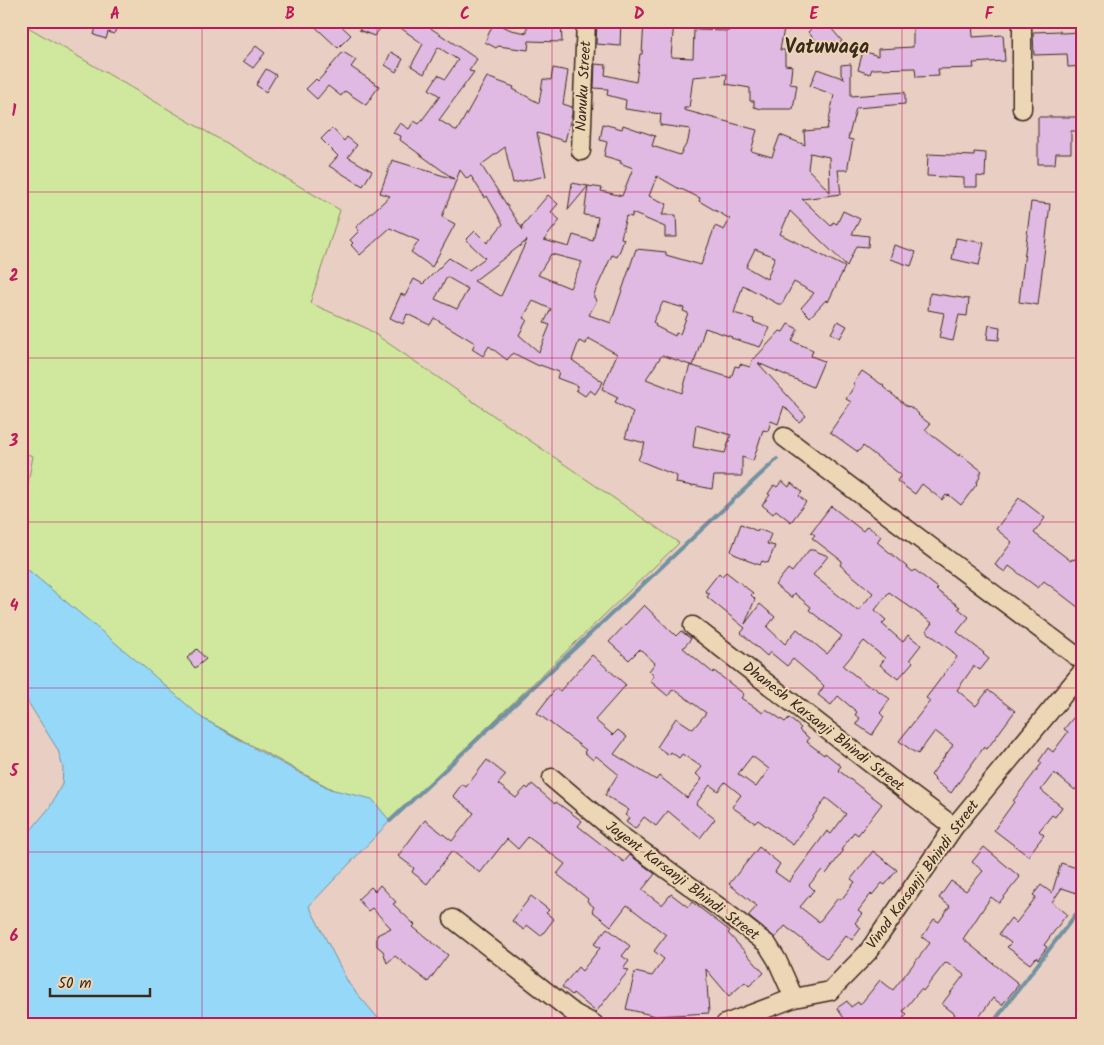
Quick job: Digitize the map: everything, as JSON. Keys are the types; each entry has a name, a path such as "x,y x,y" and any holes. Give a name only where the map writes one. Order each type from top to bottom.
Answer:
{"street":[{"name":"Nanuku Street","path":"581,151 586,21"},
{"path":"1022,21 1022,110"},
{"path":"784,437 1083,660"},
{"name":"Dhanesh Karsanji Bhindi Street","path":"693,626 954,827"},
{"name":"Vinod Karsanji Bhindi Street","path":"725,1024 794,998 830,991 868,952 954,827 1083,671"},
{"name":"Jayent Karsanji Bhindi Street","path":"552,778 617,833 724,910 767,944 777,960 794,998"},
{"path":"453,919 575,1014 594,1024"}],"green space":[{"path":"21,23 340,210 310,303 366,328 679,543 390,821 202,718 21,564 21,520 33,456 21,452"}],"water":[{"path":"21,564 202,718 330,789 372,799 390,821 309,906 349,984 383,1024 21,1024 21,842 50,807 62,784 63,768 58,750 21,691"}],"building":[{"path":"84,21 119,21 114,34 108,32 106,39 94,35 96,27 83,23"},
{"path":"309,21 336,21 351,35 338,48"},
{"path":"365,21 387,21 374,36 359,30"},
{"path":"391,21 429,21 426,25 477,59 469,71 474,72 439,120 457,131 487,77 514,87 513,89 539,103 543,79 551,80 553,68 568,71 563,104 572,107 572,114 565,141 537,133 546,176 513,183 505,147 481,165 523,230 522,226 548,195 558,204 551,212 560,220 544,240 569,247 573,235 593,241 598,217 584,215 588,186 602,188 601,191 622,196 633,168 620,163 621,161 604,156 607,142 600,140 603,124 622,129 623,125 655,136 652,146 680,155 688,141 690,129 660,125 661,114 625,109 626,100 607,95 608,89 594,88 595,64 606,65 605,75 636,82 640,54 642,54 644,21 674,21 671,57 693,58 694,30 729,31 732,21 777,21 785,23 780,50 785,50 785,65 792,66 790,84 797,85 793,109 762,109 754,107 754,101 750,101 750,88 726,84 727,74 693,77 689,108 684,108 684,110 757,130 751,151 772,157 780,135 805,145 804,131 827,129 834,95 810,86 817,69 845,79 841,75 841,65 851,64 851,96 905,92 905,104 856,108 848,139 853,140 848,170 838,170 841,194 802,199 831,226 833,222 837,224 843,211 860,219 852,234 869,236 868,247 856,246 847,266 790,211 780,234 845,267 828,302 826,300 810,317 801,308 814,293 794,282 782,304 778,304 743,285 734,313 754,319 753,322 770,328 760,347 705,328 693,366 731,378 735,366 739,367 740,364 750,367 753,358 780,331 783,332 788,324 798,329 792,341 813,350 811,356 824,361 813,387 758,363 806,416 799,422 784,406 778,424 771,421 768,431 763,430 753,461 742,457 742,476 714,476 712,489 676,483 677,476 638,460 645,443 625,438 633,412 615,402 618,397 602,389 617,354 588,338 586,344 579,341 572,360 603,382 595,394 590,390 585,396 576,390 578,386 557,378 559,372 539,366 513,353 507,360 489,346 483,356 472,349 475,343 434,318 430,325 407,314 403,324 390,318 401,294 405,296 414,279 423,284 449,258 469,270 485,258 466,240 475,231 487,243 503,224 487,196 485,198 471,176 467,179 460,170 442,217 455,224 432,267 411,252 419,241 390,228 360,255 351,245 353,243 350,240 359,231 356,227 390,196 380,193 392,160 454,179 400,140 401,136 393,133 400,123 409,129 414,121 419,124 440,96 429,89 438,75 445,79 458,60 438,47 424,74 411,66 423,44","holes":["810,153 829,157 830,192 808,169","657,176 681,190 700,198 699,201 730,219 724,230 715,226 701,265 666,255 666,252 636,249 611,323 589,315 597,300 594,298 594,294 612,255 617,257 621,248 624,239 621,238 626,216 632,217 632,213 665,227 665,237 677,237 676,215 662,215 667,204 649,196","527,240 501,296 474,281","755,249 775,257 767,279 746,267","551,254 582,262 570,288 538,275","447,277 468,289 457,309 435,299","533,301 551,309 544,323 550,325 539,352 519,335 527,320 523,318","663,302 684,308 683,311 688,313 680,334 676,333 675,336 655,326 656,324 653,322","662,355 690,365 682,393 646,379","696,425 731,435 725,453 693,447"]},
{"path":"527,21 561,21 562,42 529,41 528,50 498,46 496,48 485,42 494,22 511,30 527,33"},
{"path":"597,21 621,21 620,46 596,44"},
{"path":"819,21 825,21 842,41 828,53 808,32"},
{"path":"913,21 937,21 937,23 972,21 973,37 1003,35 1005,61 973,63 974,68 938,69 939,76 916,77 915,68 872,69 870,74 858,70 863,51 878,56 878,49 913,47"},
{"path":"1060,31 1061,33 1083,32 1083,66 1068,67 1067,54 1034,55 1033,32"},
{"path":"256,46 265,53 253,68 243,61"},
{"path":"343,52 356,60 351,67 379,86 366,105 345,91 341,96 328,86 317,99 306,89 316,79 318,81"},
{"path":"391,52 403,59 396,72 385,65"},
{"path":"266,69 276,75 266,92 256,85"},
{"path":"1038,117 1082,117 1082,131 1071,131 1071,153 1056,153 1055,164 1038,164"},
{"path":"332,128 344,141 347,137 357,145 348,157 372,171 363,186 329,166 338,156 321,139"},
{"path":"974,152 986,153 985,177 977,176 977,187 964,187 964,178 927,176 928,154 974,156"},
{"path":"572,183 588,186 568,210"},
{"path":"1031,202 1050,204 1038,305 1019,302"},
{"path":"956,238 984,243 979,265 952,259"},
{"path":"894,245 916,252 911,266 890,259"},
{"path":"930,293 969,299 967,316 959,315 953,341 939,338 944,313 928,310"},
{"path":"838,321 847,326 840,338 831,333"},
{"path":"989,325 1000,327 999,340 987,339"},
{"path":"862,371 884,386 930,424 925,430 982,471 977,484 961,505 949,495 946,495 942,500 922,484 915,494 897,481 901,475 863,446 858,452 830,432 851,402 846,399"},
{"path":"782,481 789,487 791,483 802,492 799,496 806,502 791,522 776,510 773,514 762,505 770,495 768,494 774,485 777,487"},
{"path":"1019,498 1045,518 1034,533 1071,561 1072,559 1074,560 1083,548 1083,611 1044,581 1038,588 1009,566 1005,572 995,565 1012,542 996,529"},
{"path":"831,506 863,531 867,526 881,536 877,542 913,572 915,570 938,588 936,590 960,607 958,608 969,617 957,632 989,659 980,670 974,666 957,690 976,706 988,690 1015,711 987,749 984,747 951,793 934,780 931,775 953,745 935,731 918,754 899,741 930,701 926,698 957,657 926,631 932,623 889,592 875,610 886,620 882,624 903,642 908,635 921,645 910,659 913,662 898,679 880,665 885,658 864,641 843,666 871,688 872,686 890,699 880,713 884,717 872,735 856,724 860,718 855,715 857,712 838,696 831,705 818,695 824,686 820,682 793,659 787,666 770,652 767,656 741,633 745,628 707,597 709,594 705,591 719,573 722,576 726,572 753,593 751,595 755,599 745,624 760,604 775,617 767,627 785,644 797,629 827,654 842,636 809,610 811,607 794,593 791,598 775,585 788,569 792,572 809,550 813,550 828,556 813,575 858,611 873,593 840,565 842,561 812,538 815,535 811,532"},
{"path":"741,524 757,531 758,529 771,534 767,544 775,546 768,563 762,561 760,565 746,560 731,551"},
{"path":"644,605 676,636 681,631 691,639 683,648 713,673 714,671 744,694 741,698 763,713 766,709 785,722 789,718 809,738 807,742 841,766 838,770 882,804 858,835 854,832 826,874 822,870 809,885 814,890 800,907 819,922 838,898 841,900 855,882 851,879 873,851 897,870 885,885 882,883 871,894 858,911 862,914 855,923 861,928 852,940 846,935 827,959 785,926 775,938 748,916 757,906 729,884 759,847 780,864 775,872 789,882 827,831 831,834 846,814 826,798 793,845 758,820 755,823 732,807 741,795 725,782 718,791 710,785 696,804 715,819 700,838 668,811 656,826 644,817 635,829 626,822 629,818 625,815 629,810 605,795 618,774 596,756 593,760 584,752 586,750 537,713 556,688 560,691 592,655 626,685 595,720 613,735 618,730 627,737 614,754 656,780 659,776 687,798 702,779 696,774 702,767 682,754 679,758 671,752 669,755 657,747 676,718 693,729 706,713 673,689 668,696 650,681 654,676 649,671 655,663 640,649 629,660 609,642","holes":["752,756 769,769 756,787 738,774"]},
{"path":"197,649 206,659 195,668 187,658"},
{"path":"1083,706 1083,780 1075,790 1054,773 1041,790 1062,807 1055,817 1052,815 1039,831 1044,835 1028,856 994,830 1042,763 1039,761 1048,748 1053,752 1068,732 1064,729"},
{"path":"487,760 506,775 498,784 516,798 526,787 528,789 532,784 555,804 556,802 582,821 578,826 624,862 630,855 655,874 642,890 662,905 671,894 688,907 692,902 730,931 728,933 764,973 749,986 745,982 729,996 706,969 709,1013 656,1016 626,1009 635,972 652,976 664,959 654,951 666,935 627,905 611,926 592,911 594,907 587,901 588,899 557,874 565,864 528,837 518,849 507,839 480,873 452,851 427,884 412,872 414,868 398,856 425,820 452,841 474,813 453,796 462,784 466,787"},
{"path":"984,847 1020,877 999,903 991,897 963,939 1019,984 1002,1005 993,998 974,1024 948,1024 955,1014 942,1004 964,975 947,962 923,991 921,989 903,1011 907,1014 899,1024 848,1024 837,1008 847,1001 851,1007 858,1002 860,1005 880,980 893,990 930,943 922,937 934,919 939,922 950,906 939,898 951,881 966,891 983,871 972,862"},
{"path":"1061,863 1083,870 1083,884 1080,894 1062,888 1052,902 1067,914 1044,945 1047,947 1038,959 1036,957 1030,964 1007,947 1011,943 999,934 1011,918 1016,923 1036,897 1033,895 1041,885 1052,893"},
{"path":"380,885 396,902 393,904 415,925 413,927 448,955 428,982 395,956 387,963 383,951 377,946 377,935 391,928 372,908 368,911 358,899 371,887 375,891"},
{"path":"531,896 549,910 546,913 554,919 541,936 527,925 524,930 512,921"},
{"path":"607,928 630,946 622,956 629,961 623,969 629,970 596,1012 573,993 572,995 562,987 578,967 582,971 600,948 594,944"}],"waterway":[{"path":"390,821 777,459"},
{"path":"992,1024 1083,905"}],"district":[{"name":"Vatuwaqa","path":"827,48"}]}
